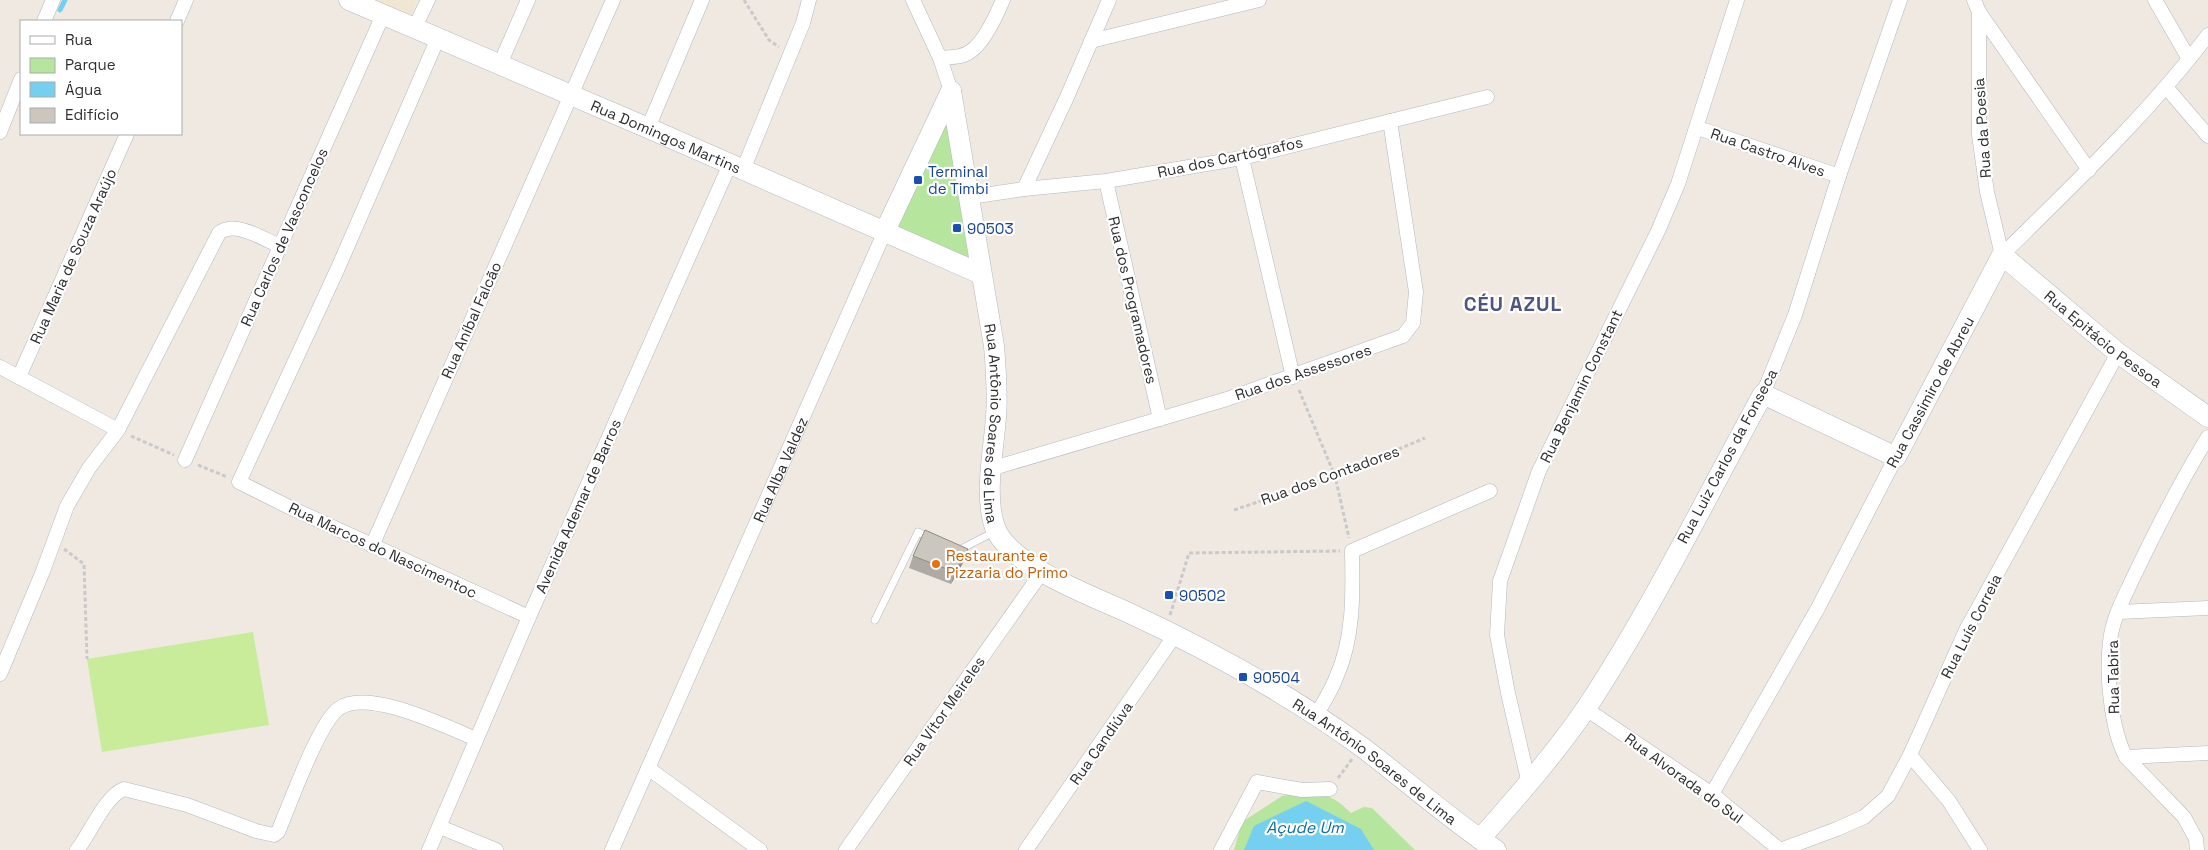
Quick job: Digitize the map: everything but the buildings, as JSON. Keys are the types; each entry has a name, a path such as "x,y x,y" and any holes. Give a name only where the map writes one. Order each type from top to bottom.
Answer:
{"street":[{"path":"44,20 53,0"},
{"path":"177,20 186,0"},
{"name":"Rua Domingos Martins","path":"349,0 981,274"},
{"path":"414,29 428,0"},
{"path":"500,64 528,0"},
{"name":"Rua Aníbal Falcão","path":"372,546 613,0"},
{"path":"648,128 702,0"},
{"name":"Avenida Ademar de Barros","path":"429,850 529,617 736,167 791,53 803,23 809,0"},
{"name":"Rua Antônio Soares de Lima","path":"913,0 940,58 951,91 994,346 997,385 996,417 990,469 992,508 996,530 1011,548 1042,572 1171,633 1271,687 1361,747 1488,845"},
{"path":"940,58 959,57 972,51 992,23 1003,0"},
{"path":"1024,188 1109,0"},
{"path":"1091,41 1259,0"},
{"name":"Rua Benjamin Constant","path":"1529,784 1497,635 1500,581 1539,471 1658,231 1678,184 1698,128 1737,0"},
{"name":"Rua Luiz Carlos da Fonseca","path":"1488,845 1529,784 1586,709 1628,642 1763,394 1796,315 1839,176 1900,0"},
{"path":"2155,0 2189,59"},
{"path":"1977,6 2088,170"},
{"name":"Rua da Poesia","path":"1977,6 1980,135 1987,192 2002,255"},
{"name":"Rua Carlos de Vasconcelos","path":"185,460 382,15"},
{"name":"Rua Cassimiro de Abreu","path":"1712,794 1818,608 2002,255 2088,170 2166,87 2208,34"},
{"name":"Rua Marcos do Nascimentoc","path":"438,38 338,268 239,482 372,546 529,617"},
{"path":"0,132 20,82"},
{"path":"2166,87 2208,136"},
{"name":"Rua Alba Valdez","path":"612,850 885,232 951,91"},
{"name":"Rua dos Cartógrafos","path":"970,197 1024,188 1106,181 1242,158 1487,98"},
{"name":"Rua dos Assessores","path":"990,469 1293,377 1403,336 1413,323 1416,292 1390,121"},
{"name":"Rua Castro Alves","path":"1698,128 1839,176"},
{"name":"Rua Maria de Souza Araújo","path":"19,378 127,135"},
{"path":"1242,158 1293,377"},
{"name":"Rua dos Programadores","path":"1106,181 1160,418"},
{"path":"0,674 67,506 89,468 118,430 219,232 230,228 238,229 280,246"},
{"name":"Rua Epitácio Pessoa","path":"2002,255 2118,353 2208,417"},
{"name":"Rua Luís Correia","path":"1780,850 1864,817 1888,796 1910,755 1966,630 2118,353"},
{"path":"1,371 19,378 118,430"},
{"path":"1763,394 1896,456"},
{"name":"Rua Tabira","path":"2197,850 2196,839 2184,817 2126,757 2114,726 2110,681 2110,641 2118,612 2146,550 2190,466 2208,437"},
{"path":"1316,716 1336,678 1343,658 1351,615 1352,551 1490,491"},
{"name":"Rua Vítor Meireles","path":"846,850 1042,572"},
{"path":"2118,612 2208,608"},
{"name":"Rua Candiúva","path":"1026,850 1171,633"},
{"path":"77,850 86,839 111,798 124,789 187,805 256,831 274,835 278,832 322,729 340,708 347,706 374,704 405,710 476,739"},
{"name":"Rua Alvorada do Sul","path":"1586,709 1712,794 1780,850"},
{"path":"2126,757 2208,753"},
{"path":"1910,755 1949,801 1980,850"},
{"path":"648,768 760,850"},
{"path":"1224,847 1257,782 1302,790 1330,789"},
{"path":"440,826 496,850"}],"lane":[{"path":"951,547 959,550 996,530"},
{"path":"875,620 918,532 943,543"}],"path":[{"path":"744,0 769,40 791,53"},
{"path":"1171,633 1189,552 1352,551 1335,476 1293,377"},
{"name":"Rua dos Contadores","path":"1234,510 1335,476 1425,438"},
{"path":"54,541 84,564 87,660"},
{"path":"1330,789 1361,747"}],"shaded area":[{"path":"375,0 417,0 410,15"}],"green space":[{"path":"951,91 981,274 885,231"},
{"path":"253,632 269,725 102,752 87,659"},
{"path":"1300,793 1322,795 1334,799 1351,813 1364,807 1372,808 1415,850 1234,850 1242,822 1282,796"}],"water":[{"name":"Açude Um","path":"1306,801 1361,829 1374,850 1244,850 1254,826"}],"waterway":[{"path":"60,10 65,0"}],"place":[{"name":"Terminal de Timbi","path":"918,180"},
{"name":"90503","path":"957,228"},
{"name":"Restaurante e Pizzaria do Primo","path":"936,564"},
{"name":"90502","path":"1169,595"},
{"name":"90504","path":"1243,677"}],"district":[{"name":"CÉU AZUL","path":"1513,304"}]}
